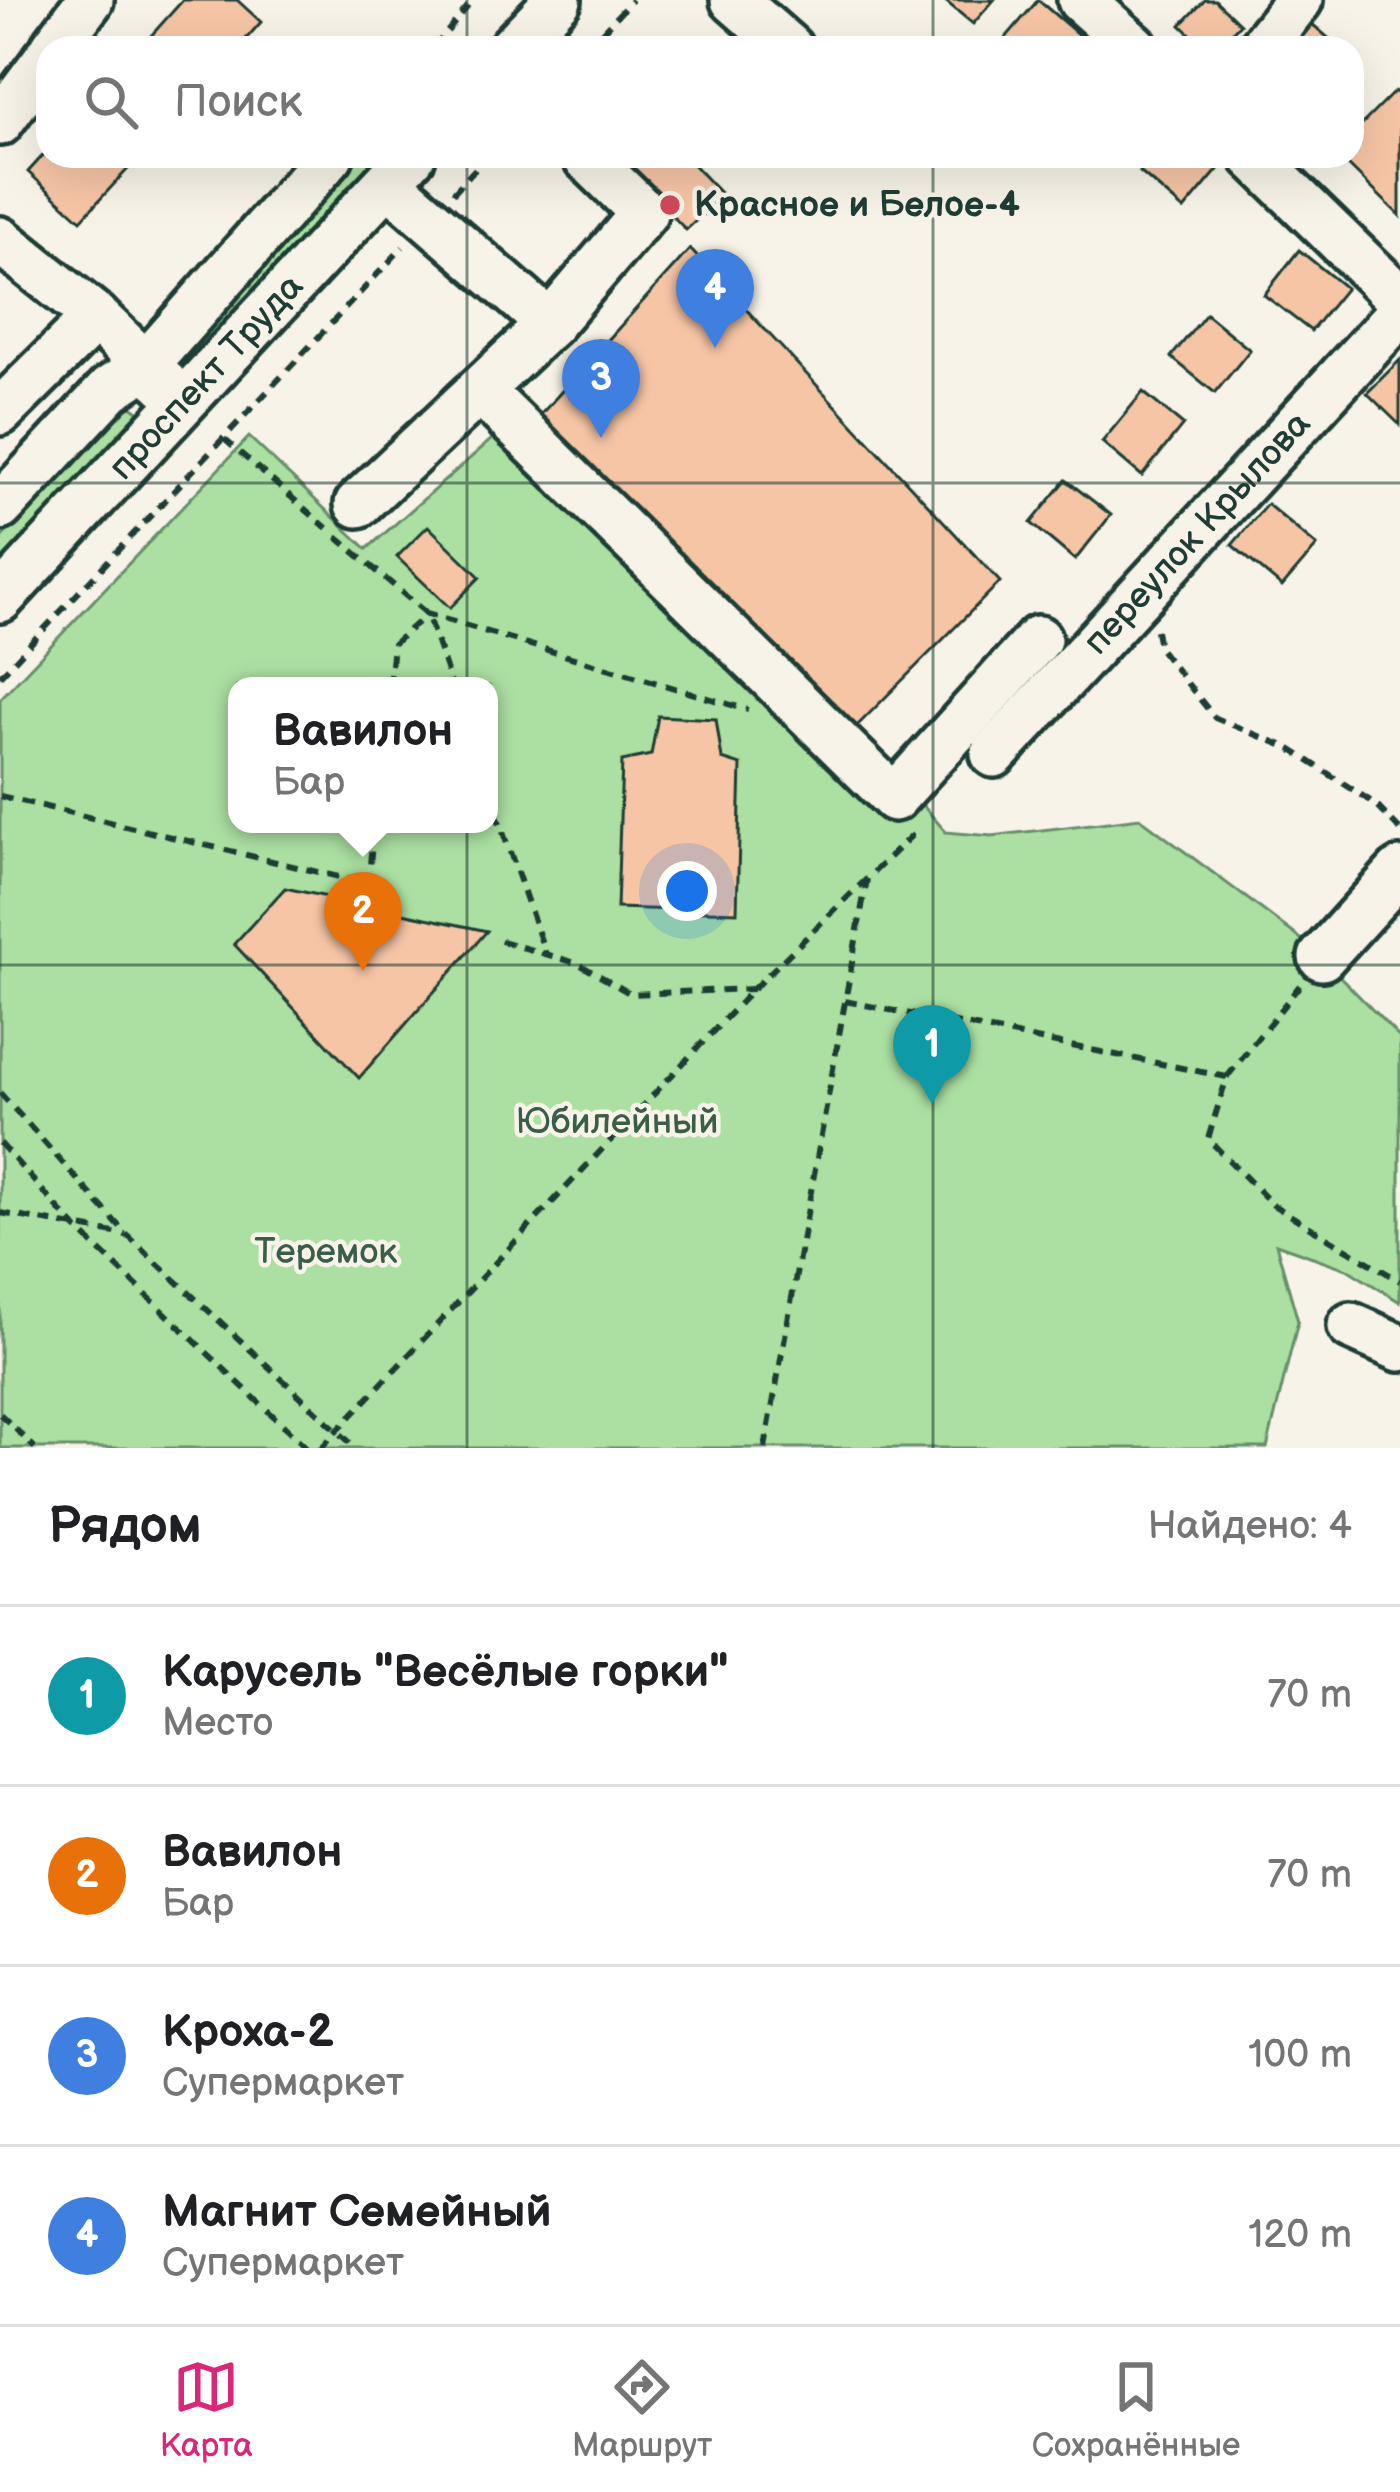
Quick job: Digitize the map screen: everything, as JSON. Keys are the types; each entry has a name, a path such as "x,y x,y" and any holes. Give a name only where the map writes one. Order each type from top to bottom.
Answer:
{"street":[{"path":"63,36 90,0"},
{"path":"524,36 558,0"},
{"path":"734,0 775,36"},
{"path":"1081,0 1122,36"},
{"path":"1270,36 1299,0"},
{"path":"0,122 36,73"},
{"path":"0,507 110,389 145,366 319,168"},
{"name":"проспект Труда","path":"0,599 394,168"},
{"path":"399,168 429,219 550,325"},
{"path":"358,504 550,325 644,213 597,168"},
{"path":"1265,168 1400,299"},
{"path":"0,240 96,317 185,402"},
{"name":"переулок Крылова","path":"994,754 1400,313"},
{"path":"0,412 96,317"},
{"path":"480,390 894,798 1039,639"},
{"path":"1322,957 1400,871"},
{"path":"1351,1326 1400,1348"}],"path":[{"path":"444,36 473,0"},
{"path":"598,36 632,0"},
{"path":"0,676 476,168"},
{"path":"224,439 427,614 757,712"},
{"path":"1149,585 1159,648 1216,718 1288,748 1375,804 1400,830"},
{"path":"390,677 393,644 427,614"},
{"path":"427,614 449,677"},
{"path":"0,796 368,884 373,833"},
{"path":"498,818 546,955"},
{"path":"321,1448 753,989 911,836 895,821"},
{"path":"765,1448 867,879"},
{"path":"497,940 579,964 631,994 753,989"},
{"path":"1322,957 1228,1076 1208,1139 1273,1205 1400,1282"},
{"path":"845,1001 1228,1076"},
{"path":"0,1093 127,1235 356,1448"},
{"path":"0,1143 73,1225 307,1448"},
{"path":"0,1213 127,1235"},
{"path":"0,1414 35,1448"}],"green space":[{"path":"331,168 374,168 195,364 171,347"},
{"path":"128,404 150,419 0,578 0,539"},
{"name":"Юбилейный","path":"534,422 855,728 946,832 992,836 1140,818 1309,945 1400,1038 1400,1302 1347,1269 1276,1244 1298,1321 1267,1448 0,1448 0,699 249,437 367,549 502,430"}],"building":[{"path":"183,0 237,0 261,22 249,36 151,36"},
{"path":"944,0 994,0 973,24"},
{"path":"1038,0 1080,36 1007,36"},
{"path":"1205,0 1215,0 1240,24 1228,36 1192,36 1181,25"},
{"path":"1312,24 1326,36 1302,36"},
{"path":"1395,91 1400,96 1400,216 1351,168 1364,168 1364,122"},
{"path":"36,163 36,168 129,168 81,220 28,172"},
{"path":"627,168 696,168 723,196 686,230"},
{"path":"1143,168 1219,168 1184,210 1140,172"},
{"path":"690,249 1000,582 855,728 534,422"},
{"path":"1299,250 1346,288 1311,331 1264,295"},
{"path":"1206,314 1250,350 1215,393 1171,357"},
{"path":"1400,360 1400,425 1367,393"},
{"path":"1143,392 1183,425 1142,476 1102,442"},
{"path":"1066,480 1111,515 1075,560 1031,523"},
{"path":"1267,504 1317,546 1282,587 1232,545"},
{"path":"428,526 480,577 450,608 397,557"},
{"path":"658,716 716,719 722,759 741,765 737,912 617,908 622,761 651,755"},
{"path":"285,888 487,931 359,1078 234,944"}],"place":[{"name":"Красное и Белое-4","path":"670,205"},
{"name":"Магнит Семейный","path":"715,348"},
{"name":"Кроха-2","path":"601,438"},
{"name":"Вавилон","path":"363,971"},
{"name":"Карусель \"Весёлые горки\"","path":"932,1104"}],"park label":[{"name":"Теремок","path":"326,1252"}]}
